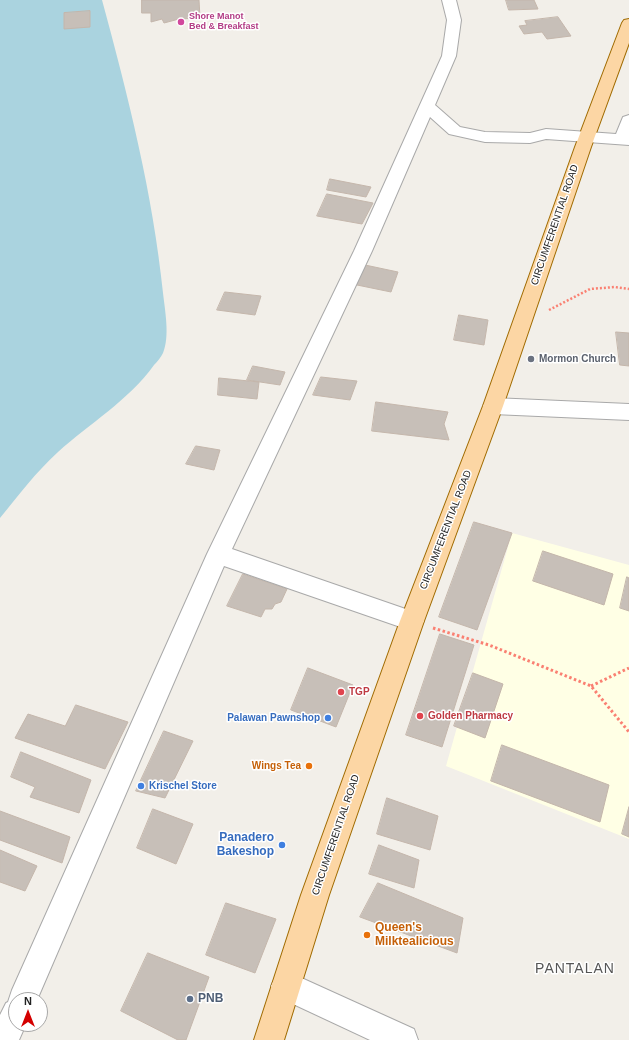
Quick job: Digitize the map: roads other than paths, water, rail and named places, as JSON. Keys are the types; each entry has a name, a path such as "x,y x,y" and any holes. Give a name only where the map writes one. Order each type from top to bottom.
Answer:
{"main road":[{"name":"CIRCUMFERENTIAL ROAD","path":"269,1040 315,895 412,621 493,406 526,306 627,30"}],"street":[{"path":"26,992 218,554 363,251 449,56 454,20 449,0"},
{"path":"427,106 447,126 455,131 485,137 509,139 530,138 546,134 625,140 629,120"},
{"path":"493,406 629,412"},
{"path":"218,554 412,621"},
{"path":"286,986 403,1040"}],"water":[{"path":"0,0 102,0 130,109 146,182 159,256 167,331 163,353 144,378 121,401 58,452 42,468 0,518"}],"place":[{"name":"Shore Manot Bed & Breakfast","path":"181,22"},
{"name":"Mormon Church","path":"531,359"},
{"name":"TGP","path":"341,692"},
{"name":"Golden Pharmacy","path":"420,716"},
{"name":"Palawan Pawnshop","path":"328,718"},
{"name":"Wings Tea","path":"309,766"},
{"name":"Krischel Store","path":"141,786"},
{"name":"Panadero Bakeshop","path":"282,845"},
{"name":"Queen's Milktealicious","path":"367,935"},
{"name":"PNB","path":"190,999"}],"district":[{"name":"PANTALAN","path":"575,969"}]}
